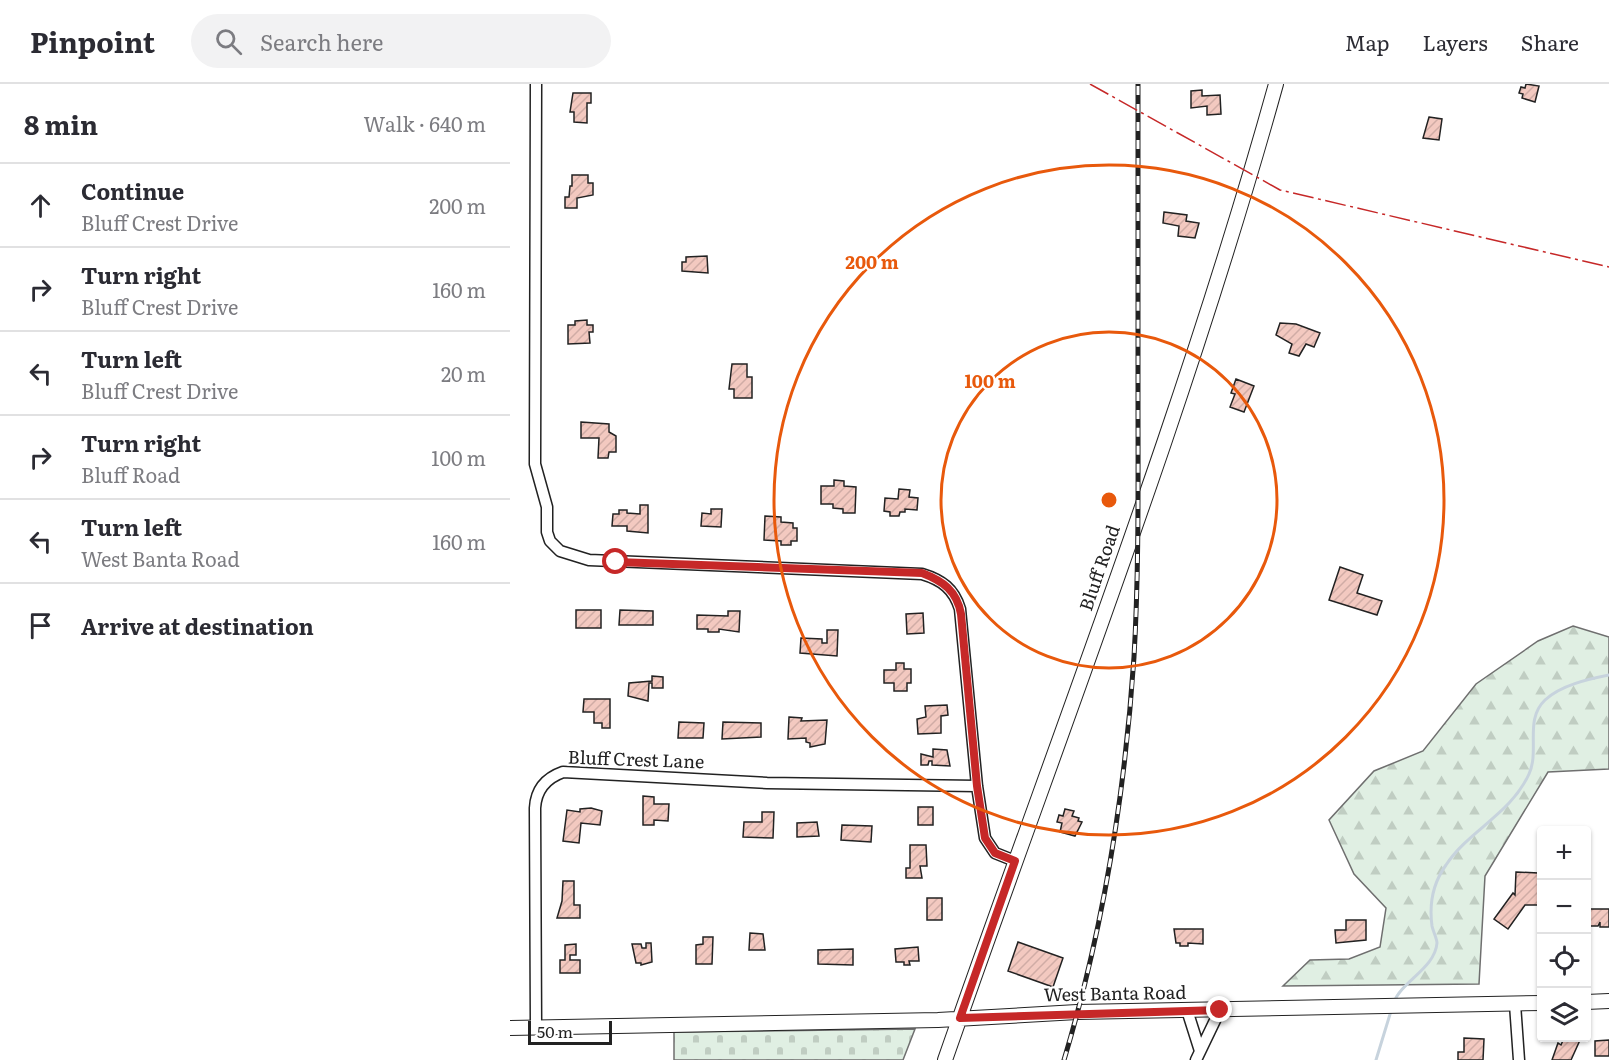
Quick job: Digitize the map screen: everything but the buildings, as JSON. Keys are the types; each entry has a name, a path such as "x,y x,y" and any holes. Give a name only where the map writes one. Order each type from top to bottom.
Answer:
{"street":[{"path":"536,84 535,469 547,507 548,538 555,548 589,561 922,573 938,579 954,594 960,609 977,786 987,844 995,853 1015,861"},
{"name":"Bluff Road","path":"945,1060 1192,359 1243,200 1276,84"},
{"name":"Bluff Crest Lane","path":"536,1028 535,808 541,787 553,776 563,772 767,783 977,786"},
{"path":"1591,1002 1609,1001"},
{"name":"West Banta Road","path":"510,1028 1537,1003"},
{"path":"1515,1004 1519,1060"},
{"path":"1187,1010 1198,1055"},
{"path":"1198,1055 1220,1010"}],"green space":[{"path":"1573,626 1609,637 1609,769 1548,772 1485,876 1479,984 1283,986 1310,960 1349,959 1380,947 1386,908 1354,874 1329,820 1374,771 1423,751 1476,684 1538,641"},
{"path":"915,1029 903,1060 674,1060 674,1032"}],"waterway":[{"path":"1394,1002 1398,994 1425,967 1435,952 1437,943 1432,926 1431,910 1435,886 1442,872 1455,853 1512,800 1529,774 1532,765 1535,717 1539,708 1545,700 1559,690 1609,675"},
{"path":"1376,1060 1391,1011"}],"railway":[{"path":"1064,1060 1090,961 1110,861 1125,759 1134,657 1138,526 1138,84"}],"power":[{"path":"1090,84 1280,190 1609,267"}],"route":[{"path":"616,562 765,565 922,573 947,585 954,594 961,614 977,786 985,838 995,853 1015,861 960,1018 1071,1012 1220,1010"}]}
